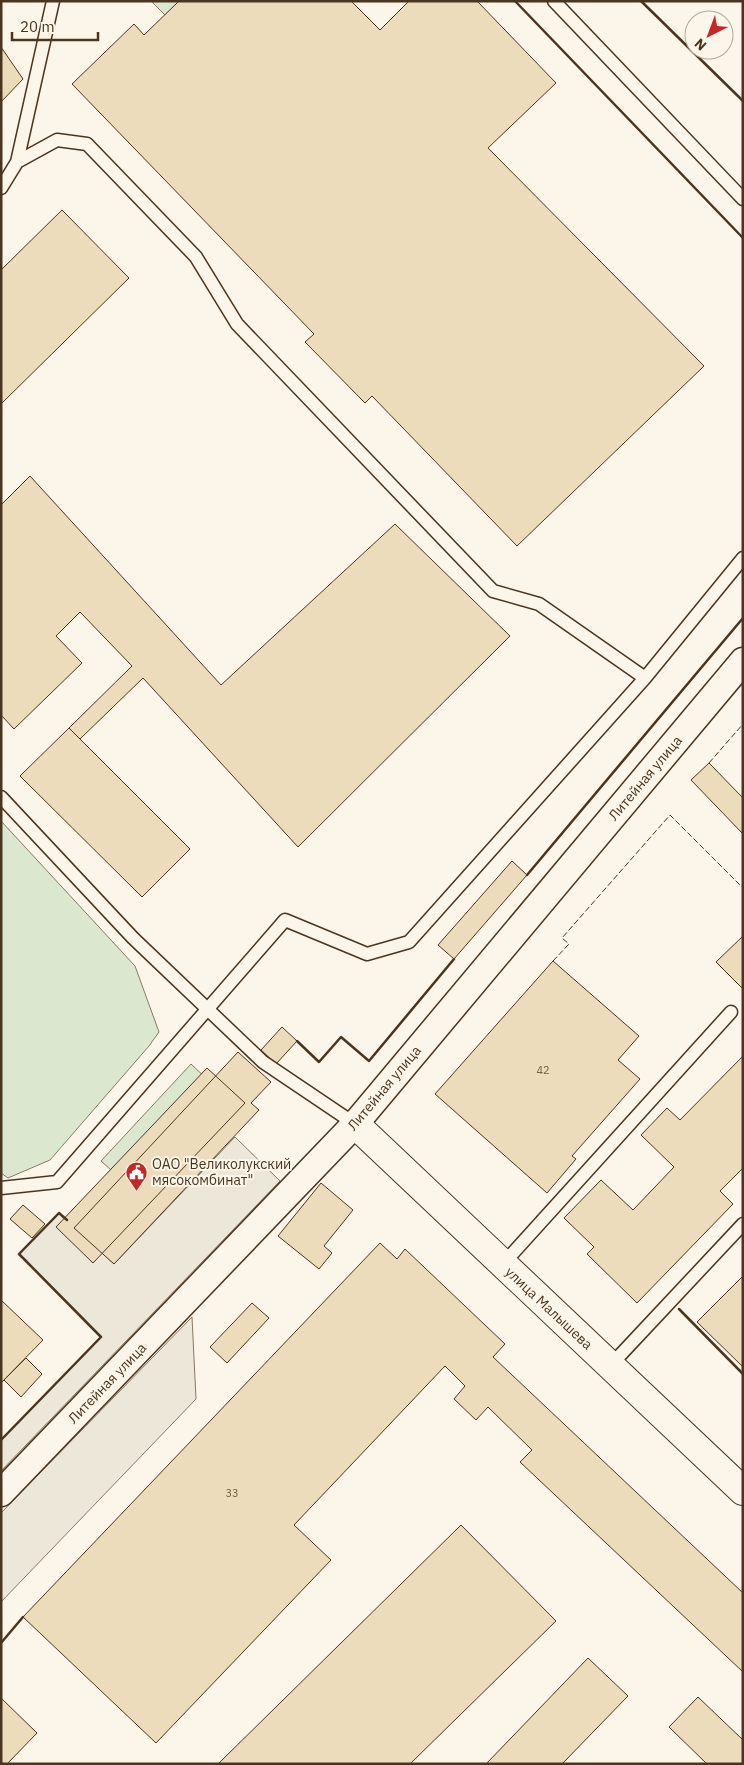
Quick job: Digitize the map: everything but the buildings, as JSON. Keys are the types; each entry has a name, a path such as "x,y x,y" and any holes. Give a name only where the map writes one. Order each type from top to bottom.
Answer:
{"street":[{"name":"Литейная улица","path":"1,1493 355,1124 743,661"},
{"name":"улица Малышева","path":"355,1124 743,1491"}],"lane":[{"path":"1,188 17,162 53,1"},
{"path":"554,1 743,199"},
{"path":"17,162 57,140 87,144 196,257 237,324 493,591 539,604 645,678"},
{"path":"1,1188 57,1182 285,920 367,954 409,942 645,678 743,558"},
{"path":"1,796 133,938 263,1062 355,1124"},
{"path":"503,1264 731,1012"},
{"path":"610,1366 743,1224"}],"green space":[{"path":"151,1 179,1 165,15"},
{"path":"1,821 135,966 159,1032 50,1160 8,1178 1,1173"},
{"path":"191,1064 210,1082 120,1178 101,1161"}],"shaded area":[{"path":"235,1137 280,1181 1,1471 1,1440 101,1337 19,1254 59,1213 114,1264"},
{"path":"192,1317 196,1399 1,1602 1,1513"}],"fence":[{"path":"709,763 743,724"},
{"path":"553,961 569,944 562,938 670,815 743,888"}],"wall":[{"path":"515,1 743,238"},
{"path":"641,1 743,101"},
{"path":"527,875 743,618"},
{"path":"297,1041 319,1062 341,1037 369,1061 454,959"},
{"path":"1,1440 101,1337 19,1254 59,1213 67,1220"},
{"path":"679,1309 743,1374"},
{"path":"1,1643 23,1617"}],"place":[{"name":"ОАО \"Великолукский мясокомбинат\"","path":"136,1191"}]}
